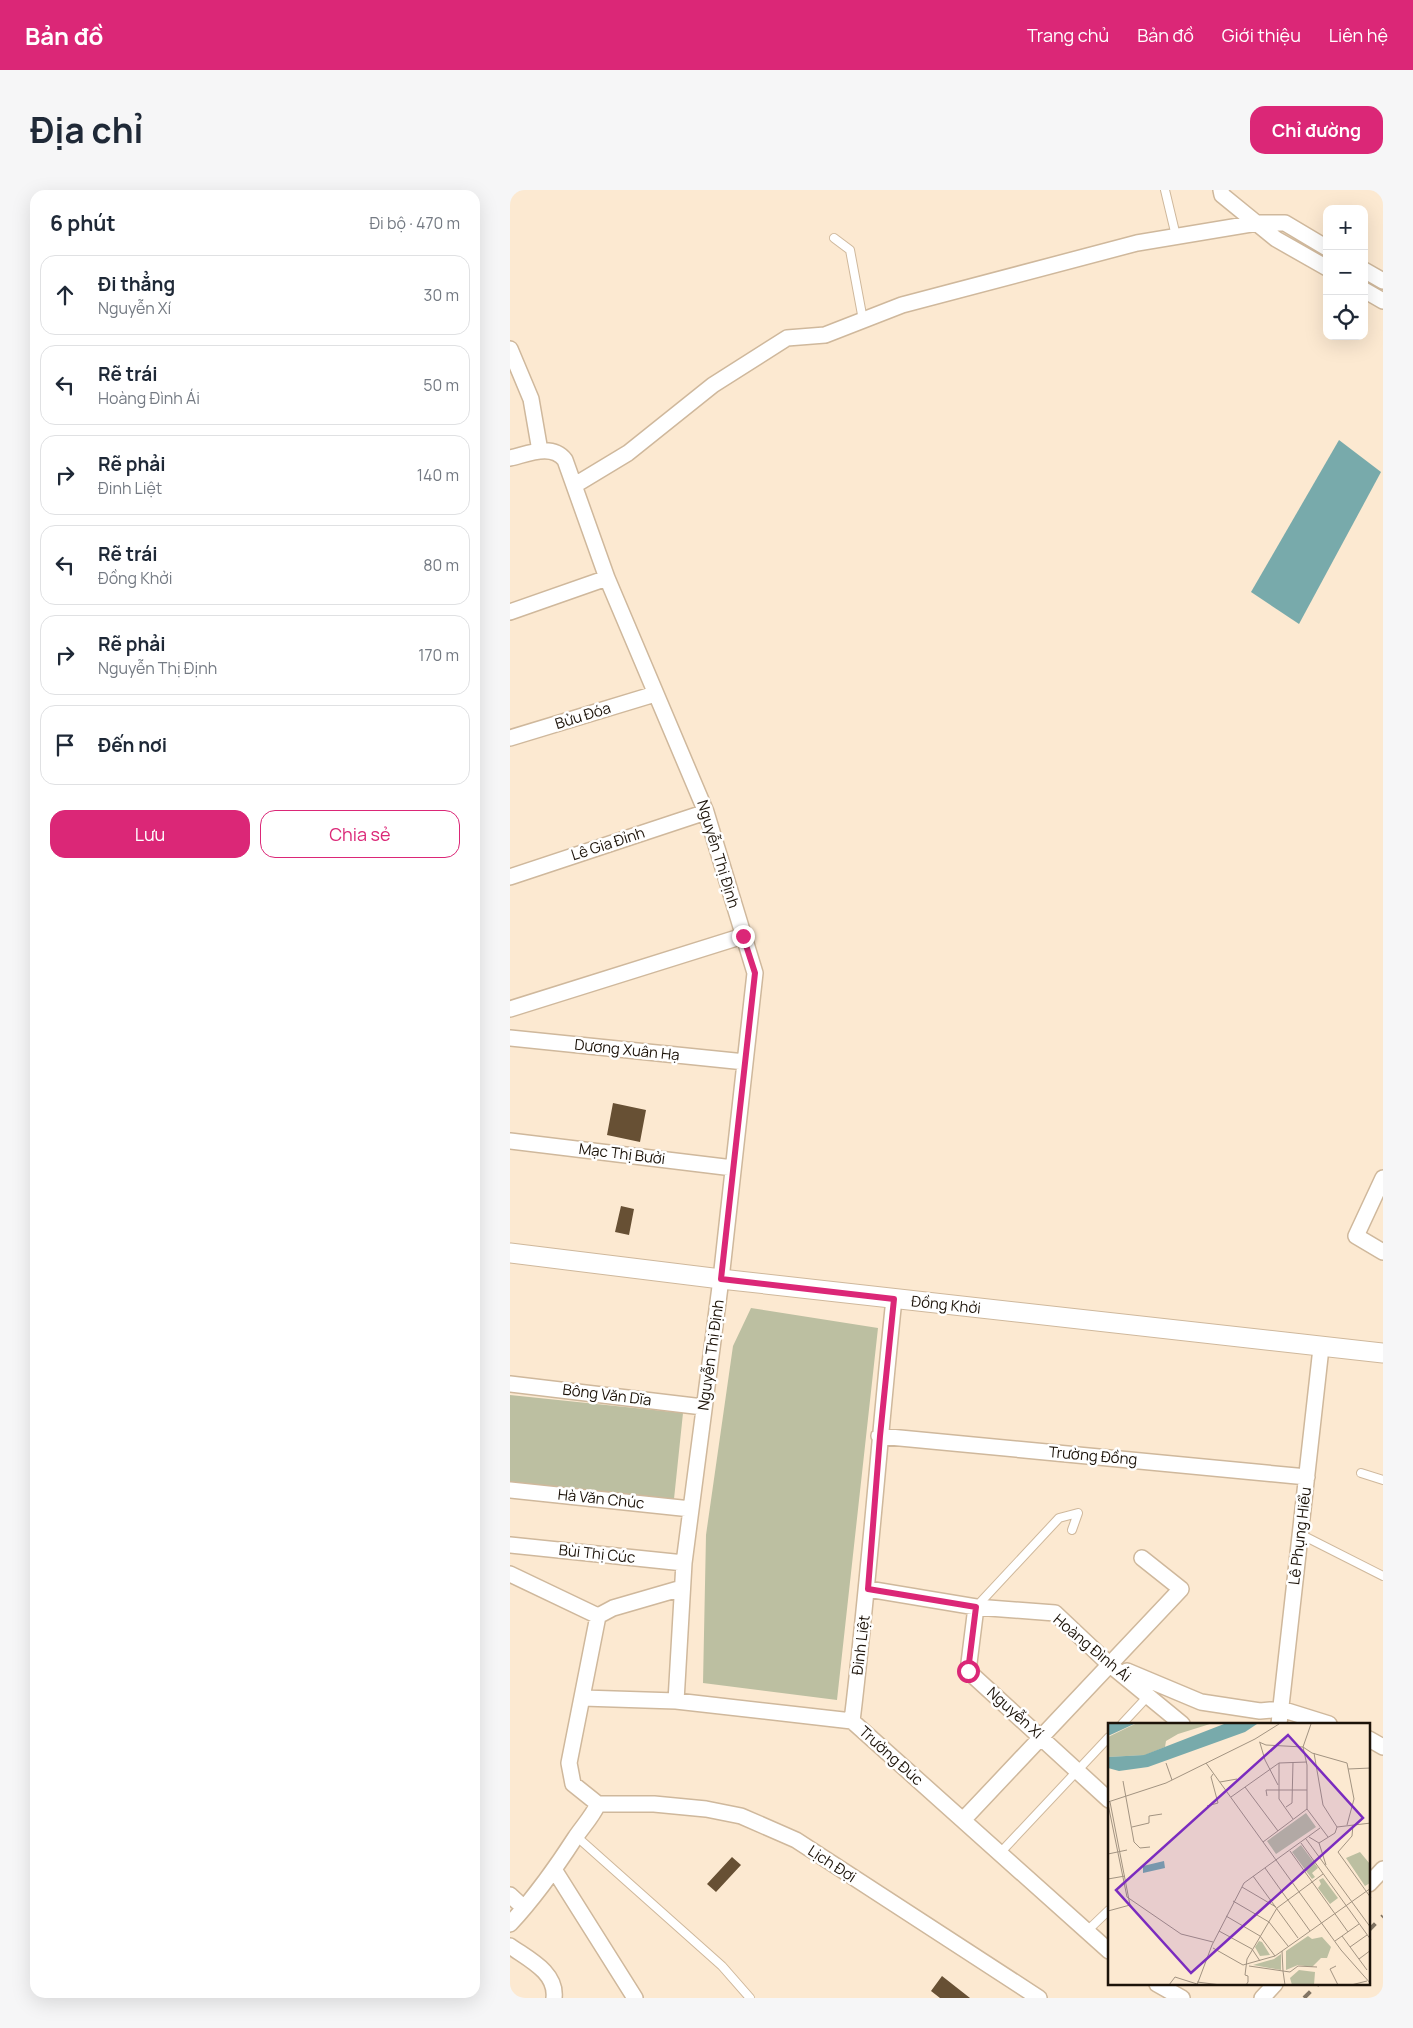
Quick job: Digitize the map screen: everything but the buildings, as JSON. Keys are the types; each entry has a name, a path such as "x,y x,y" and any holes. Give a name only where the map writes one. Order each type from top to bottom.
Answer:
{"street":[{"path":"1222,190 1222,195 1276,239 1323,266"},
{"path":"575,485 628,452 713,386 787,338 825,335 902,305 1138,243 1176,236 1257,223 1285,223 1323,246"},
{"path":"1368,272 1383,281"},
{"path":"1368,292 1383,301"},
{"path":"510,349 531,399 540,451 510,458"},
{"name":"Nguyễn Thị Định","path":"540,451 560,453 565,460 607,578 706,812 755,973 721,1279 684,1563 676,1701"},
{"path":"510,612 607,578"},
{"name":"Bửu Đóa","path":"510,738 655,694"},
{"name":"Lê Gia Đỉnh","path":"510,877 706,812"},
{"path":"510,1009 743,936"},
{"name":"Dương Xuân Hạ","path":"510,1038 745,1062"},
{"name":"Mạc Thị Bưởi","path":"510,1141 733,1168"},
{"path":"1383,1178 1356,1236 1383,1252"},
{"name":"Đồng Khởi","path":"510,1253 1321,1348 1383,1353"},
{"name":"Đinh Liệt","path":"852,1721 868,1589 880,1436 894,1299"},
{"name":"Lê Phụng Hiểu","path":"1280,1717 1321,1348"},
{"name":"Bông Văn Dĩa","path":"510,1384 704,1406"},
{"name":"Trường Đồng","path":"880,1436 1307,1477"},
{"name":"Hà Văn Chúc","path":"510,1490 691,1509"},
{"name":"Bùi Thị Cúc","path":"510,1545 684,1563"},
{"path":"963,1820 1040,1736 1181,1589 1142,1558"},
{"path":"510,1574 598,1616"},
{"path":"598,1616 613,1608 682,1588"},
{"name":"Hoàng Đình Ái","path":"868,1589 976,1607 1055,1613 1109,1664 1181,1723"},
{"name":"Nguyễn Xí","path":"976,1607 968,1671 1108,1799"},
{"path":"510,1924 555,1871 576,1836 591,1818 598,1804 573,1784 569,1763 598,1616"},
{"path":"1109,1664 1202,1702 1322,1723"},
{"name":"Trường Đúc","path":"583,1698 676,1701 852,1721 1108,1950"},
{"path":"1371,1740 1383,1747"},
{"name":"Lịch Đợi","path":"598,1804 654,1804 706,1809 741,1816 796,1840 1039,1998"},
{"path":"1371,1882 1383,1869"},
{"path":"555,1871 635,1998"},
{"path":"510,1895 524,1908"},
{"path":"510,1946 542,1968 551,1979 555,1991 554,1998"},
{"path":"1161,1986 1182,1998"},
{"path":"1262,1998 1273,1986"}],"lane":[{"path":"1165,190 1176,236"},
{"path":"834,238 850,250 863,320"},
{"path":"1361,1473 1383,1480"},
{"path":"976,1607 1060,1518 1078,1513 1072,1530"},
{"path":"1300,1534 1383,1576"},
{"path":"1123,1723 1149,1695"},
{"path":"1000,1853 1108,1738"},
{"path":"576,1836 715,1960 750,1998"},
{"path":"1086,1932 1108,1911"}],"green space":[{"path":"751,1308 878,1328 837,1700 703,1683 706,1535 733,1346"},
{"path":"510,1395 683,1413 674,1499 510,1483"}],"water":[{"path":"1339,440 1381,472 1299,624 1251,592"}],"railway":[{"path":"1371,1928 1383,1916"},
{"path":"1304,1998 1316,1986"}],"route":[{"path":"743,936 755,973 721,1279 894,1299 880,1436 868,1589 976,1607 968,1671"}]}
